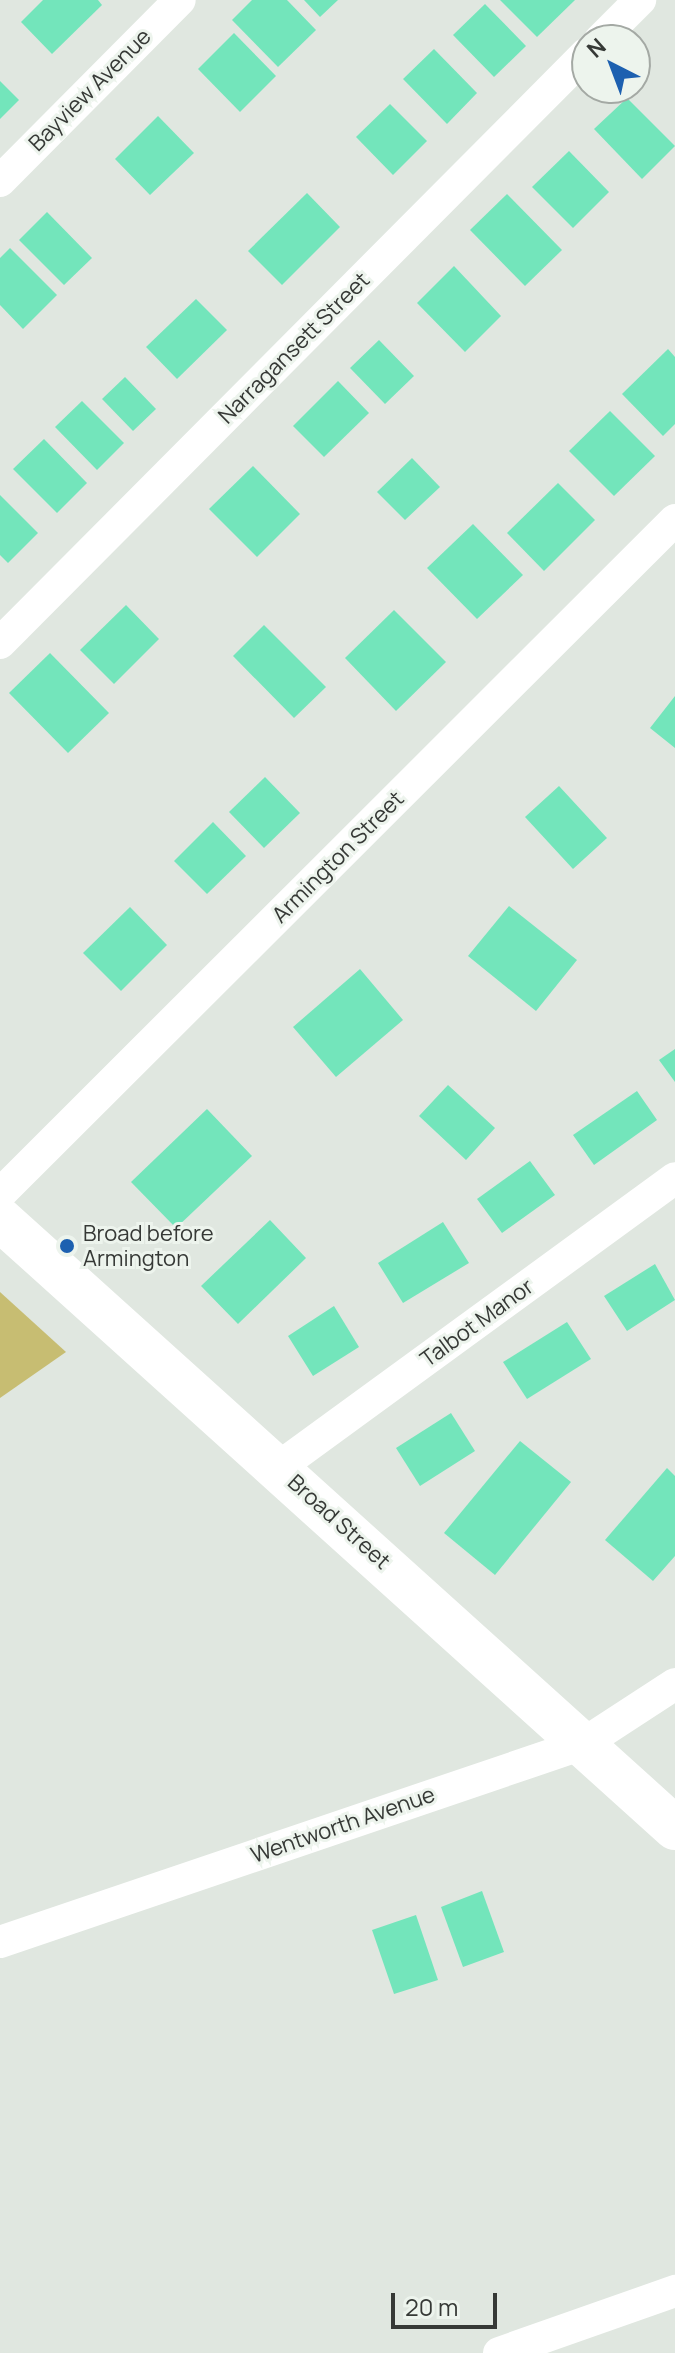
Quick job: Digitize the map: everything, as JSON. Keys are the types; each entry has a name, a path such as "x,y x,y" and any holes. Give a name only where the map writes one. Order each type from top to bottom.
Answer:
{"main road":[{"name":"Broad Street","path":"0,1219 279,1467 675,1828"}],"street":[{"name":"Bayview Avenue","path":"0,181 180,0"},
{"path":"616,24 640,0"},
{"name":"Narragansett Street","path":"0,643 571,69"},
{"name":"Armington Street","path":"0,1194 675,520"},
{"name":"Talbot Manor","path":"279,1467 675,1178"},
{"name":"Wentworth Avenue","path":"0,1942 583,1744 675,1684"},
{"path":"499,2353 675,2291"}],"shaded area":[{"path":"0,1292 66,1352 0,1398"}],"building":[{"path":"43,0 98,0 102,5 52,54 21,22"},
{"path":"252,0 287,0 316,30 278,67 232,20"},
{"path":"304,0 338,0 320,17"},
{"path":"500,0 575,0 537,37"},
{"path":"485,4 526,46 494,77 453,35"},
{"path":"234,33 276,76 240,112 198,69"},
{"path":"434,49 477,93 447,124 403,79"},
{"path":"0,81 19,100 0,119"},
{"path":"390,104 427,141 393,175 356,137"},
{"path":"621,104 633,104 675,146 642,179 594,129"},
{"path":"158,116 194,153 150,195 115,159"},
{"path":"569,151 609,192 573,228 532,187"},
{"path":"307,193 340,227 282,285 248,251"},
{"path":"507,194 562,250 525,286 470,230"},
{"path":"47,212 92,258 64,285 19,240"},
{"path":"10,248 57,295 23,329 0,305 0,258"},
{"path":"454,266 501,316 465,352 417,303"},
{"path":"196,299 227,330 177,379 146,347"},
{"path":"379,340 414,376 385,404 350,368"},
{"path":"668,349 675,357 675,424 663,436 622,394"},
{"path":"125,377 156,409 133,431 102,399"},
{"path":"338,381 369,413 324,457 293,426"},
{"path":"82,401 124,443 97,470 55,427"},
{"path":"610,411 655,456 614,496 569,451"},
{"path":"44,439 87,483 57,513 13,469"},
{"path":"412,458 440,487 405,520 377,492"},
{"path":"253,466 300,514 257,557 209,509"},
{"path":"558,483 595,520 544,571 507,533"},
{"path":"0,495 38,533 8,563 0,555"},
{"path":"473,524 523,575 477,619 427,568"},
{"path":"126,605 159,639 114,684 80,650"},
{"path":"394,610 446,662 396,711 345,658"},
{"path":"264,625 326,687 294,718 233,656"},
{"path":"50,653 109,713 68,753 9,693"},
{"path":"675,696 675,748 650,728"},
{"path":"265,777 300,813 264,848 229,812"},
{"path":"559,786 607,838 573,869 525,817"},
{"path":"213,822 246,856 207,894 174,861"},
{"path":"509,906 577,960 536,1011 468,956"},
{"path":"130,907 167,945 121,991 83,953"},
{"path":"360,969 403,1020 336,1077 293,1027"},
{"path":"675,1049 675,1082 659,1060"},
{"path":"448,1085 495,1128 466,1160 419,1116"},
{"path":"637,1091 657,1120 594,1165 573,1135"},
{"path":"207,1109 252,1156 176,1228 131,1182"},
{"path":"530,1161 555,1195 502,1233 477,1199"},
{"path":"270,1220 306,1258 238,1324 201,1286"},
{"path":"443,1222 469,1263 403,1303 378,1263"},
{"path":"655,1264 675,1300 627,1331 604,1296"},
{"path":"334,1306 359,1347 313,1376 288,1336"},
{"path":"567,1322 591,1359 527,1399 503,1362"},
{"path":"451,1413 475,1451 420,1486 396,1448"},
{"path":"520,1441 571,1482 495,1575 444,1533"},
{"path":"667,1468 675,1476 675,1556 653,1581 605,1540"},
{"path":"482,1891 504,1952 463,1967 441,1907"},
{"path":"416,1915 438,1980 394,1994 372,1930"}],"place":[{"name":"Broad before Armington","path":"67,1246"}]}
